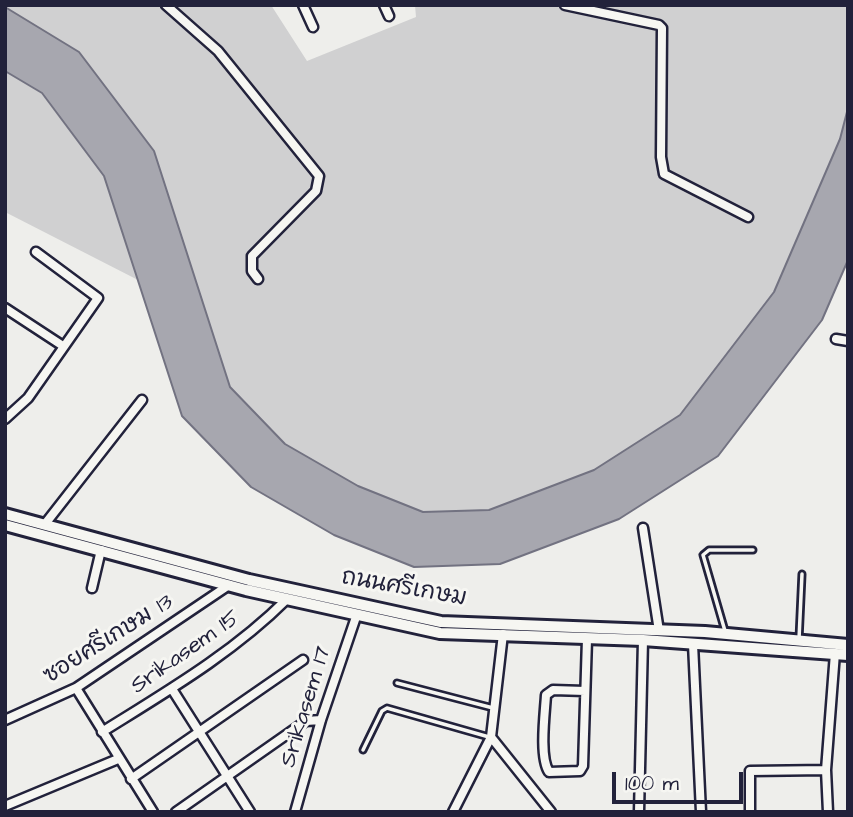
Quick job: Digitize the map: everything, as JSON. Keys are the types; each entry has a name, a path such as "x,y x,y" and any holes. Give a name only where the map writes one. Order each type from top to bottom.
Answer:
{"main road":[{"name":"ถนนศรีเกษม","path":"5,514 249,580 457,628 659,631 848,645"},
{"name":"ถนนศรีเกษม","path":"5,525 229,585 357,614 503,634 643,640 848,654"}],"street":[{"path":"166,5 218,51 319,176 316,191 252,256 252,271 258,279"},
{"path":"303,5 313,27"},
{"path":"384,5 389,16"},
{"path":"565,5 659,24 663,28 661,157 664,174 748,217"},
{"path":"5,419 28,398 98,298 36,252"},
{"path":"5,309 63,346"},
{"path":"835,339 848,341"},
{"path":"45,524 142,400"},
{"path":"643,528 659,631"},
{"path":"92,588 102,550"},
{"name":"ซอยศรีเกษม 13","path":"5,720 76,688 229,585"},
{"name":"Srikasem 15","path":"102,732 172,689 259,627 287,599"},
{"name":"Srikasem 17","path":"295,812 321,720 357,614"},
{"path":"453,812 491,737 503,634"},
{"path":"585,691 553,690 546,695 545,747 546,767 549,772 580,771 583,766 587,639"},
{"path":"639,812 643,640"},
{"path":"693,644 701,812"},
{"path":"828,812 826,770 835,653"},
{"path":"131,779 303,660"},
{"path":"76,688 153,812"},
{"path":"172,689 250,812"},
{"path":"176,812 306,721 321,720"},
{"path":"491,737 551,812"},
{"path":"5,806 118,759"},
{"path":"750,812 750,771 826,770"}],"lane":[{"path":"726,634 703,555 709,551 753,550"},
{"path":"799,640 802,574"},
{"path":"397,683 494,708"},
{"path":"363,750 382,711 387,708 491,737"}],"shaded area":[{"path":"5,5 271,5 307,61 416,17 415,5 848,5 848,108 840,139 774,292 680,415 594,470 489,510 423,512 358,486 285,444 230,387 190,264"},
{"path":"5,7 79,52 154,151 230,387 285,444 358,486 423,512 489,510 594,470 680,415 774,292 840,139 848,108 848,260 822,320 718,456 619,519 500,564 414,567 334,535 251,487 182,416 104,176 42,93 5,71"},
{"path":"5,71 41,93 104,176 138,280 5,212"}]}
